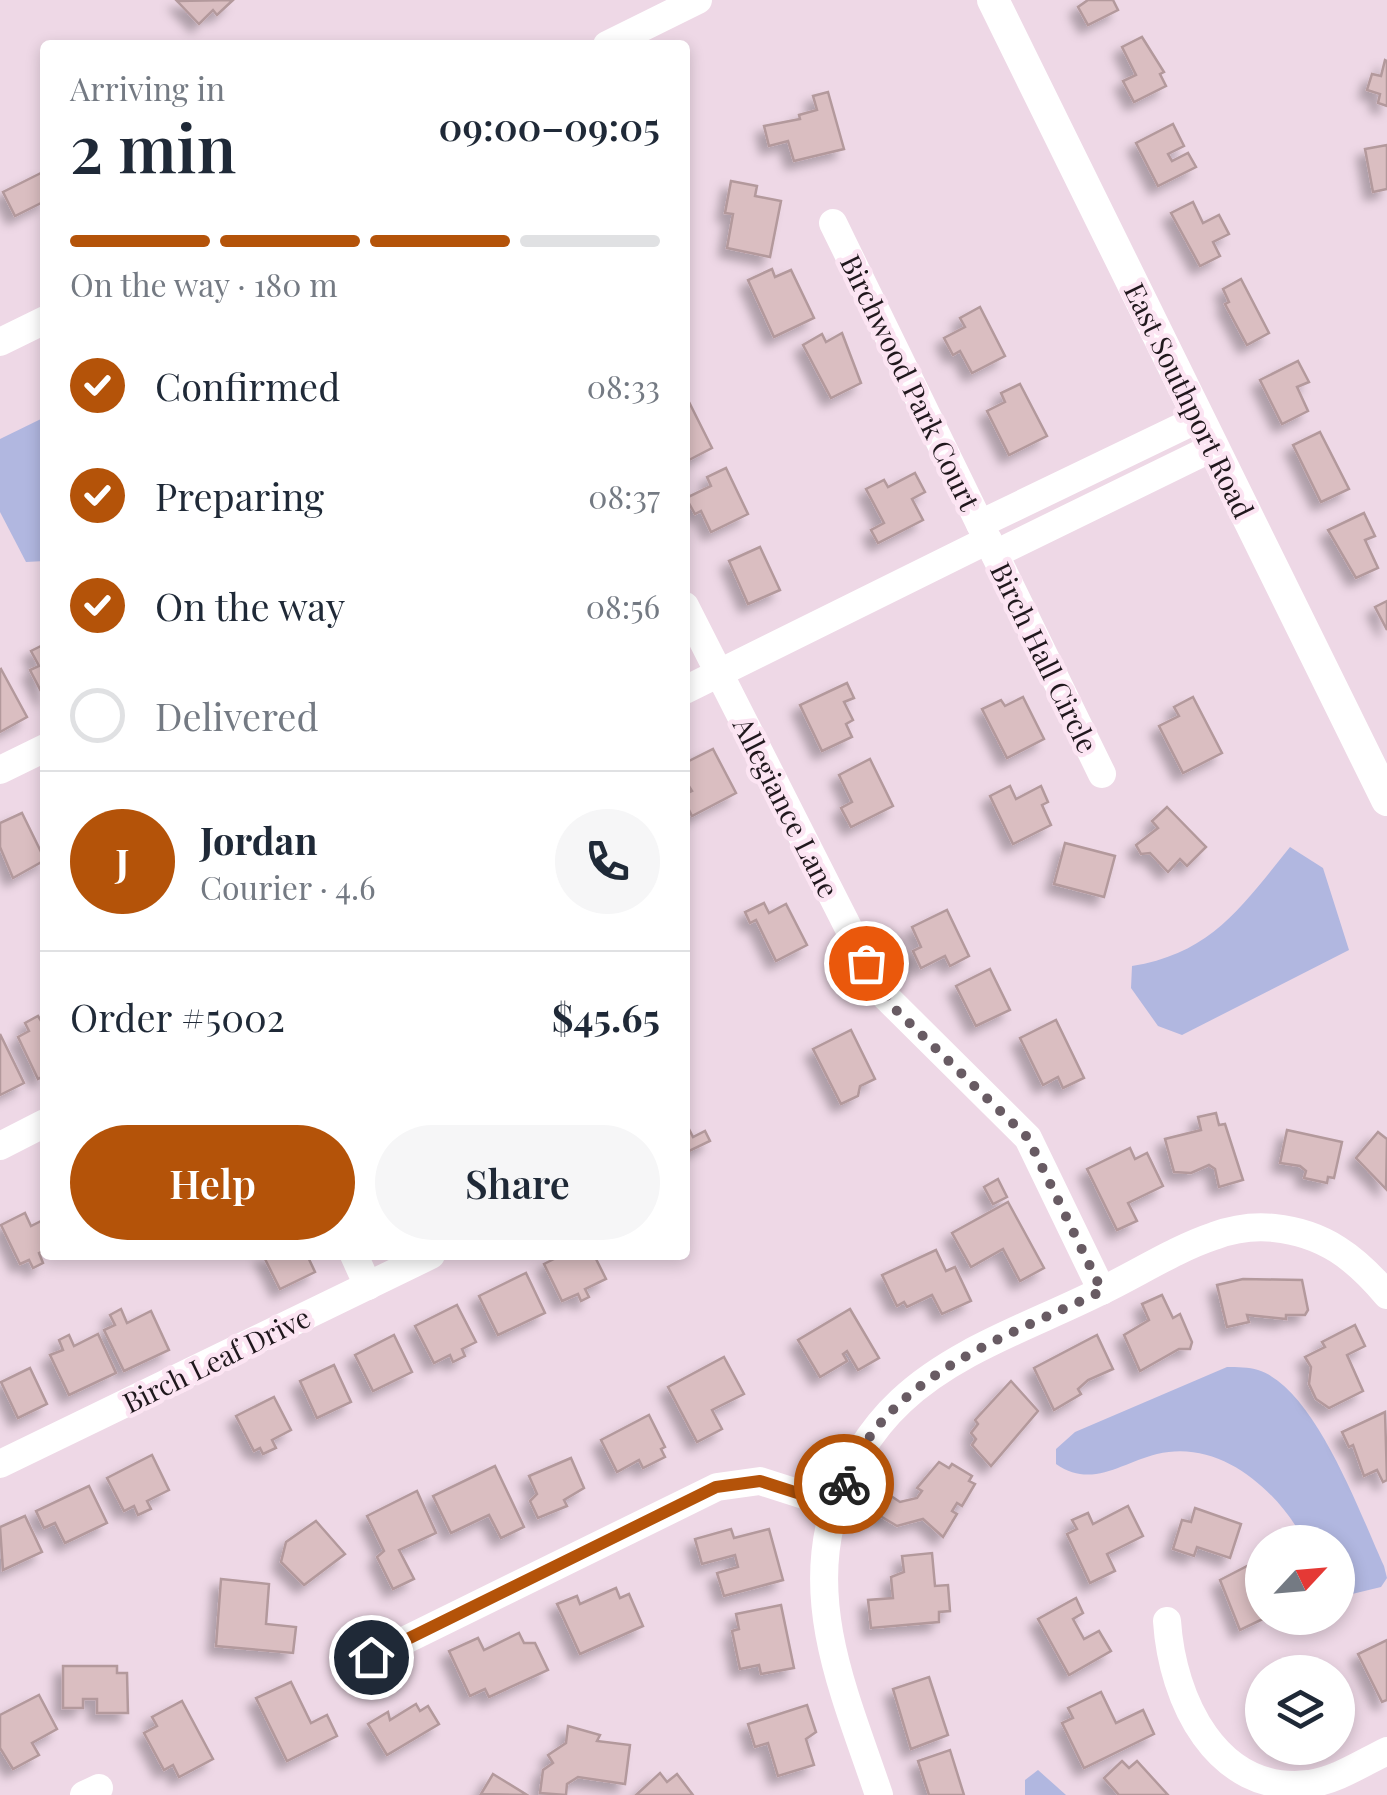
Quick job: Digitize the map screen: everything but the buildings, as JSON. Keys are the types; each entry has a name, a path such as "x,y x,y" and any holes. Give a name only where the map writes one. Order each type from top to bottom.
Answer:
{"main road":[{"name":"East Southport Road","path":"993,0 1387,800"}],"street":[{"path":"617,40 698,0"},
{"name":"Birchwood Park Court","path":"833,223 988,540"},
{"path":"0,342 40,322"},
{"path":"690,687 1206,432"},
{"name":"Birch Hall Circle","path":"988,540 1102,774"},
{"name":"Allegiance Lane","path":"690,616 882,992 1028,1138 1102,1291"},
{"path":"0,770 40,750"},
{"path":"0,1146 40,1126"},
{"path":"878,1795 827,1633 823,1564 835,1505 862,1448 915,1389 956,1362 1222,1233 1275,1228 1320,1239 1363,1266 1387,1295"},
{"path":"356,1260 368,1286"},
{"name":"Birch Leaf Drive","path":"0,1464 422,1260"},
{"path":"371,1657 716,1487 760,1481 835,1505"},
{"path":"1167,1621 1168,1648 1200,1736 1238,1771 1270,1783 1312,1784 1387,1751"}],"water":[{"path":"40,419 40,561 26,562 0,512 0,439"},
{"path":"1290,847 1323,868 1349,950 1182,1035 1158,1026 1131,988 1132,966 1184,950 1223,924"},
{"path":"1227,1367 1254,1369 1279,1381 1317,1426 1349,1486 1387,1578 1381,1587 1355,1593 1355,1525 1295,1525 1264,1488 1245,1473 1203,1454 1157,1454 1094,1474 1069,1471 1056,1464 1056,1449 1075,1432"},
{"path":"1038,1770 1066,1795 1025,1795 1025,1780"}],"way so far":[{"path":"844,1484 877,1427 924,1382 956,1362 1102,1291 1028,1138 896,1010 866,963"}],"route":[{"path":"371,1657 716,1487 760,1481 835,1505 844,1484"}]}
